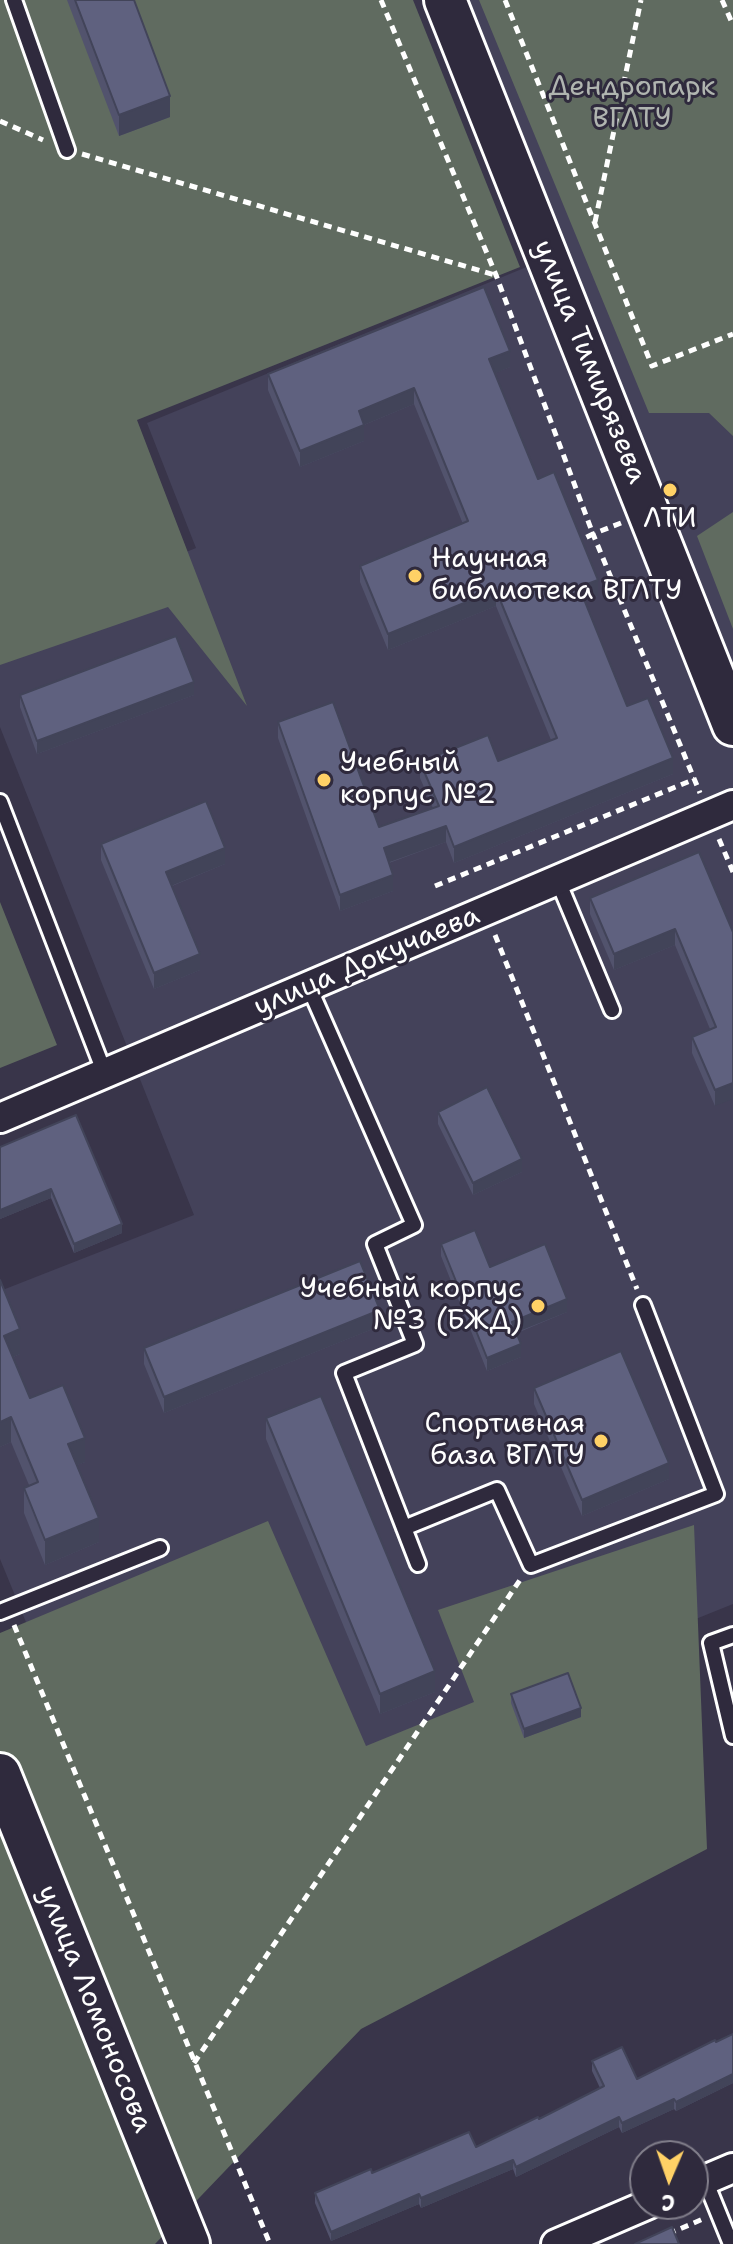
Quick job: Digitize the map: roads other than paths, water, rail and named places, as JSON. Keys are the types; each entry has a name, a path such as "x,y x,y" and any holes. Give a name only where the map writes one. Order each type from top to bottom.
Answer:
{"main road":[{"name":"улица Тимирязева","path":"445,0 733,725"},
{"name":"улица Ломоносова","path":"0,1774 189,2244"}],"street":[{"name":"улица Докучаева","path":"0,1118 733,805"},
{"path":"709,2179 733,2168"},
{"path":"556,2244 629,2213"}],"lane":[{"path":"14,0 67,150"},
{"path":"0,802 105,1074"},
{"path":"558,881 612,1010"},
{"path":"309,987 414,1225 375,1244 415,1344 344,1373 418,1564"},
{"path":"404,1528 497,1490 531,1565 716,1494 643,1305"},
{"path":"4,1610 160,1548"},
{"path":"733,1635 711,1643 733,1736"},
{"path":"709,2198 731,2244"}],"place":[{"name":"ЛТИ","path":"670,490"},
{"name":"Научная библиотека ВГЛТУ","path":"415,576"},
{"name":"Учебный корпус №2","path":"324,780"},
{"name":"Учебный корпус №3 (БЖД)","path":"538,1306"},
{"name":"Спортивная база ВГЛТУ","path":"601,1441"}],"park label":[{"name":"Дендропарк ВГЛТУ","path":"632,104"}]}
